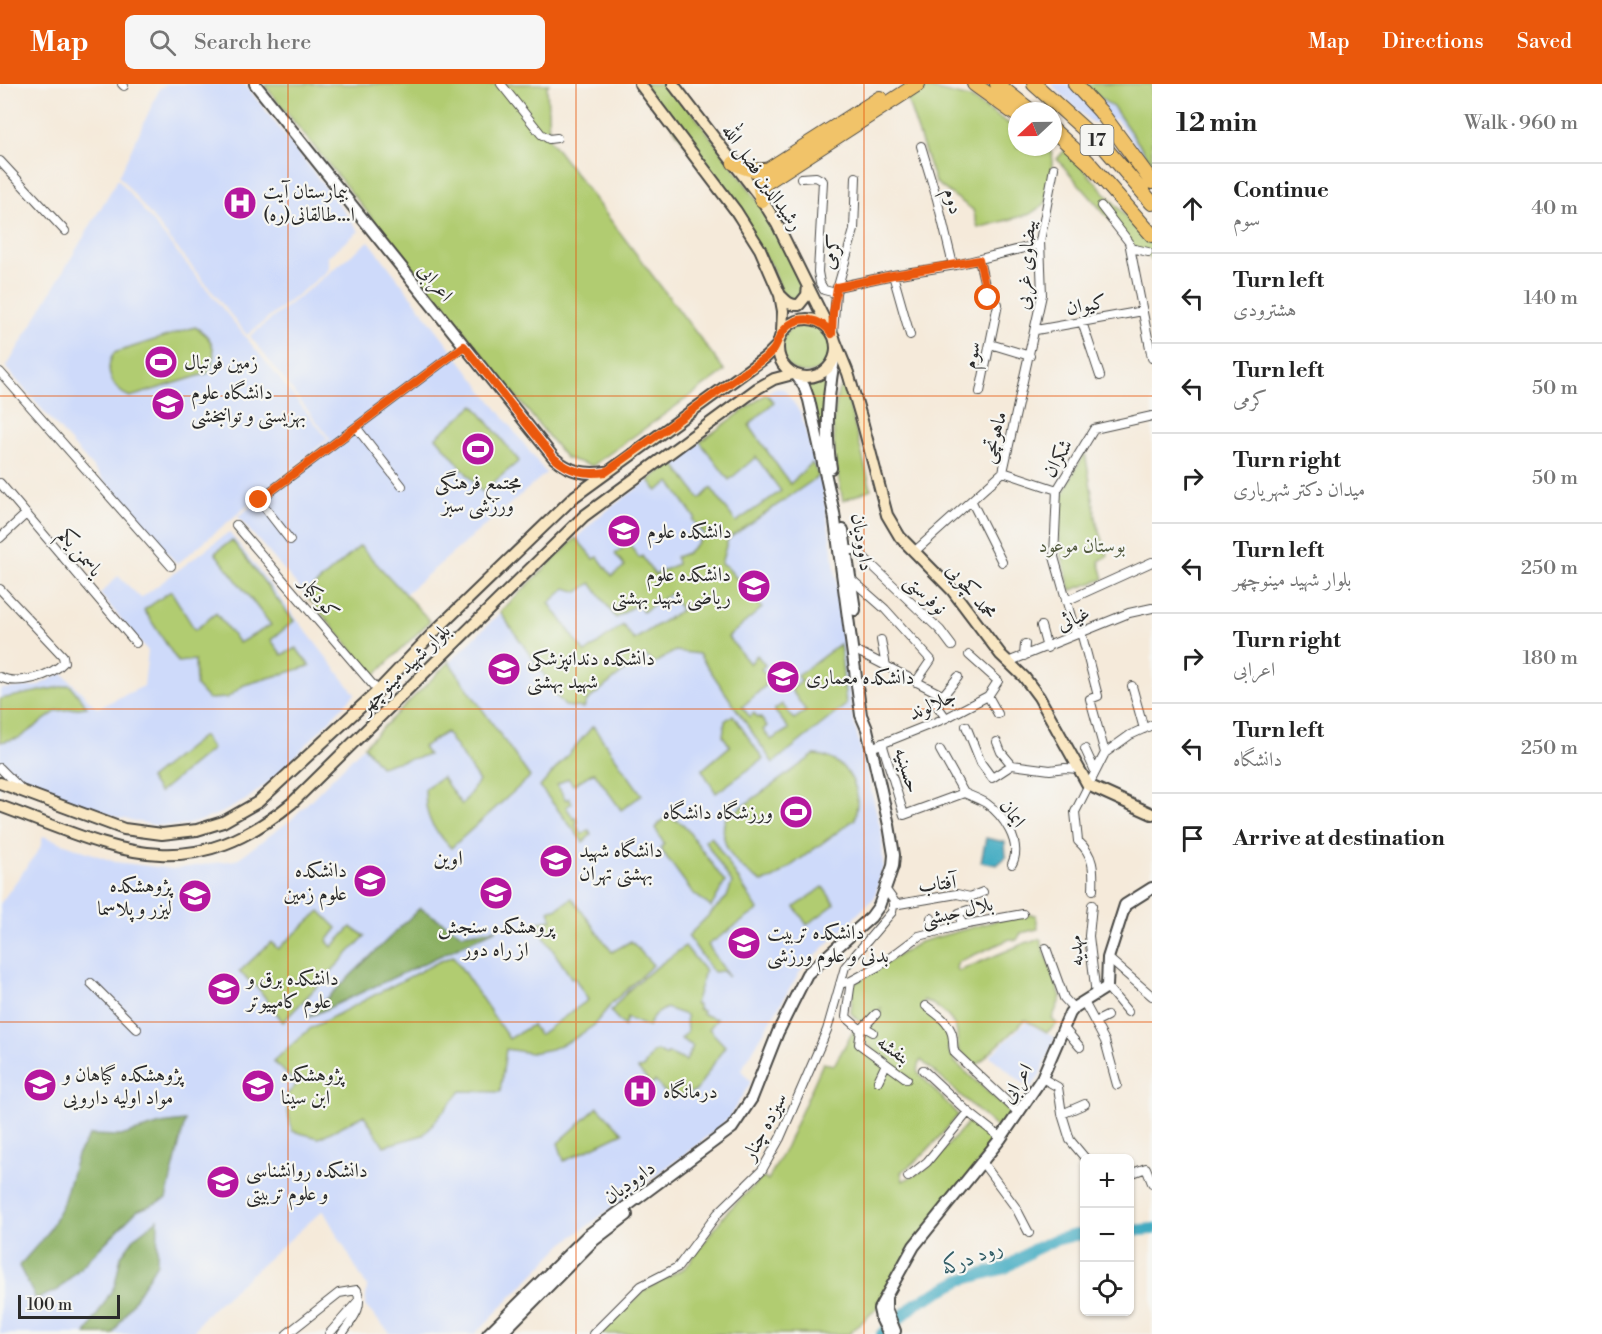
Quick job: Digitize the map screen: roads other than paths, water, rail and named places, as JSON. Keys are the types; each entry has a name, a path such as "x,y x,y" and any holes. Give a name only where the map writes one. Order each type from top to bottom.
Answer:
{"highway":[{"path":"734,163 758,171 769,169 902,84"},
{"path":"762,200 760,189 762,185 918,84"},
{"path":"974,84 1008,109"},
{"path":"997,84 1020,102"},
{"name":"17","path":"1034,84 1106,149 1152,203"},
{"path":"1075,84 1093,102 1152,182"},
{"name":"17","path":"1062,138 1088,162 1152,235"},
{"path":"1062,141 1068,143"}],"main road":[{"path":"640,84 750,231 768,264 780,295 783,311 782,332 777,346 781,362 795,375 806,378 822,373 834,360 836,354 832,335 814,320 805,319 788,325 782,332"},
{"name":"رشیدالدین فضل الله","path":"673,84 762,200 786,240 832,335"},
{"path":"780,295 787,303 794,305 799,304 810,290"},
{"name":"محمد کچویی","path":"832,335 848,373 887,515 900,537 952,590 1008,662 1029,684 1056,723 1088,785"},
{"name":"بلوار شهید مینوچهر","path":"0,783 124,829 162,834 183,833 212,827 244,812 270,793 378,691 436,630 575,496 766,357 777,346"},
{"name":"بلوار شهید مینوچهر","path":"0,806 109,846 156,855 189,854 235,841 292,803 584,516 758,388 774,379 795,375"},
{"path":"1088,785 1152,814"}],"street":[{"name":"اعرابی","path":"255,84 554,458 563,466 576,472 589,474 606,472"},
{"path":"501,84 541,134 549,139 557,138"},
{"name":"دوم","path":"921,146 953,265"},
{"path":"0,161 65,231"},
{"name":"بیضاوی غربی","path":"1036,330 1042,292 1040,244 1054,168"},
{"path":"801,178 816,177 823,181 818,272 824,290 836,294"},
{"name":"کرمی","path":"832,335 836,294 854,230 856,177"},
{"path":"1101,206 1133,249 1152,358"},
{"path":"810,290 822,304 827,305 836,294 893,275 979,260 1040,244"},
{"path":"1133,249 1148,252"},
{"name":"سوم","path":"979,260 988,298 998,304 981,392"},
{"path":"893,275 910,335"},
{"name":"کیوان","path":"1036,330 1143,311"},
{"path":"1082,322 1100,376"},
{"name":"ماهوتچی","path":"914,552 1003,472 1036,330"},
{"path":"990,344 1030,356"},
{"path":"290,540 259,500 464,346"},
{"name":"داوودیان","path":"501,1334 534,1293 588,1235 732,1128 752,1098 772,1048 807,974 871,917 886,890 893,866 892,839 867,729 861,715 826,457 829,389 834,360"},
{"path":"0,372 171,566"},
{"name":"داوودیان","path":"795,375 804,386 826,457 847,550 868,714 867,729"},
{"name":"شکران","path":"1105,753 1090,699 1098,696 1079,633 1066,601 1054,557 1057,490 1094,429 1152,416"},
{"path":"356,427 402,486"},
{"path":"1003,472 1057,490"},
{"name":"یاسمن یکم","path":"0,483 136,644"},
{"path":"972,501 1002,562"},
{"path":"0,538 26,514"},
{"name":"کودکیار","path":"236,525 378,691"},
{"name":"نوفرستی","path":"847,550 856,550 940,630 952,646"},
{"path":"1066,601 1152,562"},
{"path":"851,579 885,609 931,660 916,682"},
{"path":"0,589 63,656 64,662 61,666 32,678 10,680 0,677"},
{"name":"غیاثی","path":"1008,662 1129,613 1152,608"},
{"path":"1041,626 1047,648"},
{"path":"881,640 886,666"},
{"path":"1024,656 1025,644"},
{"path":"861,653 942,695"},
{"name":"جلالوند","path":"871,748 946,718 988,696 998,681 969,655"},
{"path":"946,718 936,704 958,677"},
{"path":"1093,890 1094,874 1091,858 1086,848 1078,841 1075,812 1105,753 1130,735 1148,727 1132,686"},
{"path":"988,696 998,714"},
{"path":"966,726 981,763 992,778 1012,765"},
{"path":"997,742 1001,753 1012,765 1050,770 1079,769"},
{"name":"حسینیه","path":"882,743 904,815 964,793"},
{"path":"1085,749 1095,771"},
{"path":"940,750 964,793"},
{"path":"0,768 25,793"},
{"name":"ایمان","path":"964,793 986,803 1005,823 1015,848 1012,864"},
{"path":"1128,1012 1107,987 1108,957 1125,904 1152,888"},
{"path":"886,890 890,894 893,905"},
{"name":"آفتاب","path":"893,905 957,894 970,897 983,892"},
{"name":"مهدیه","path":"1092,904 1089,936 1096,995"},
{"name":"سیزده چنار","path":"593,1334 640,1286 678,1267 718,1213 762,1170 780,1138 827,1030 845,967 887,918 893,905"},
{"path":"962,925 958,913 968,910"},
{"name":"بلال حبشی","path":"840,984 851,981 879,966 919,936 962,925 1023,914"},
{"path":"931,918 932,933"},
{"path":"1046,948 1064,998 1074,1009"},
{"path":"1108,957 1152,996"},
{"name":"بنفشه","path":"851,981 846,1017 863,1029 860,1044 907,1079"},
{"path":"91,983 137,1029"},
{"name":"اعرابی","path":"891,1329 879,1309 914,1246 1019,1113 1042,1078 1070,1013 1107,987"},
{"path":"1084,1002 1105,1041 1117,1085"},
{"path":"926,1006 948,1023 955,1053 1019,1113"},
{"path":"873,1032 863,1029 876,1014"},
{"path":"1095,1022 1107,1016"},
{"path":"1064,1027 1080,1047"},
{"path":"878,1081 886,1064"},
{"path":"923,1070 968,1112 1001,1138"},
{"path":"1042,1078 1058,1088 1062,1114 1070,1140 1082,1154"},
{"path":"1062,1114 1085,1104"},
{"path":"908,1177 927,1161 968,1112"},
{"path":"982,1162 1016,1208 1029,1233"},
{"path":"1134,1172 1146,1168 1152,1181"},
{"path":"286,1334 339,1293 357,1290 360,1299 358,1310 342,1334"},
{"name":"داوودیان","path":"488,1334 534,1293"},
{"path":"328,1334 360,1299"}],"water":[{"path":"986,838 1005,842 1006,857 997,865 981,862"}],"waterway":[{"name":"رود درکه","path":"1134,1231 1152,1229"},
{"name":"رود درکه","path":"882,1334 917,1303 961,1280 1005,1268 1033,1250 1055,1240 1080,1235"}],"place":[{"name":"بیمارستان آیت ا...طالقانی(ره)","path":"240,203"},
{"name":"زمین فوتبال","path":"161,362"},
{"name":"دانشگاه علوم بهزیستی و توانبخشی","path":"168,404"},
{"name":"مجتمع فرهنگی ورزشی سبز","path":"478,449"},
{"name":"دانشکده علوم","path":"624,531"},
{"name":"دانشکده علوم ریاضی شهید بهشتی","path":"754,586"},
{"name":"دانشکده دندانپزشکی شهید بهشتی","path":"504,669"},
{"name":"دانشکده معماری","path":"783,677"},
{"name":"ورزشگاه دانشگاه","path":"796,812"},
{"name":"دانشگاه شهید بهشتی تهران","path":"556,861"},
{"name":"دانشکده علوم زمین","path":"370,881"},
{"name":"پروهشکده سنجش از راه دور","path":"496,893"},
{"name":"پژوهشکده لیزر و پلاسما","path":"195,896"},
{"name":"دانشکده تربیت بدنی و علوم ورزشی","path":"744,943"},
{"name":"دانشکده برق و علوم کامپیوتر","path":"224,989"},
{"name":"پژوهشکده گیاهان و مواد اولیه دارویی","path":"40,1085"},
{"name":"پژوهشکده ابن سینا","path":"258,1086"},
{"name":"درمانگاه","path":"640,1091"},
{"name":"دانشکده روانشناسی و علوم تربیتی","path":"223,1182"}],"district":[{"name":"اوین","path":"448,858"}],"park label":[{"name":"بوستان موعود","path":"1082,545"}]}
